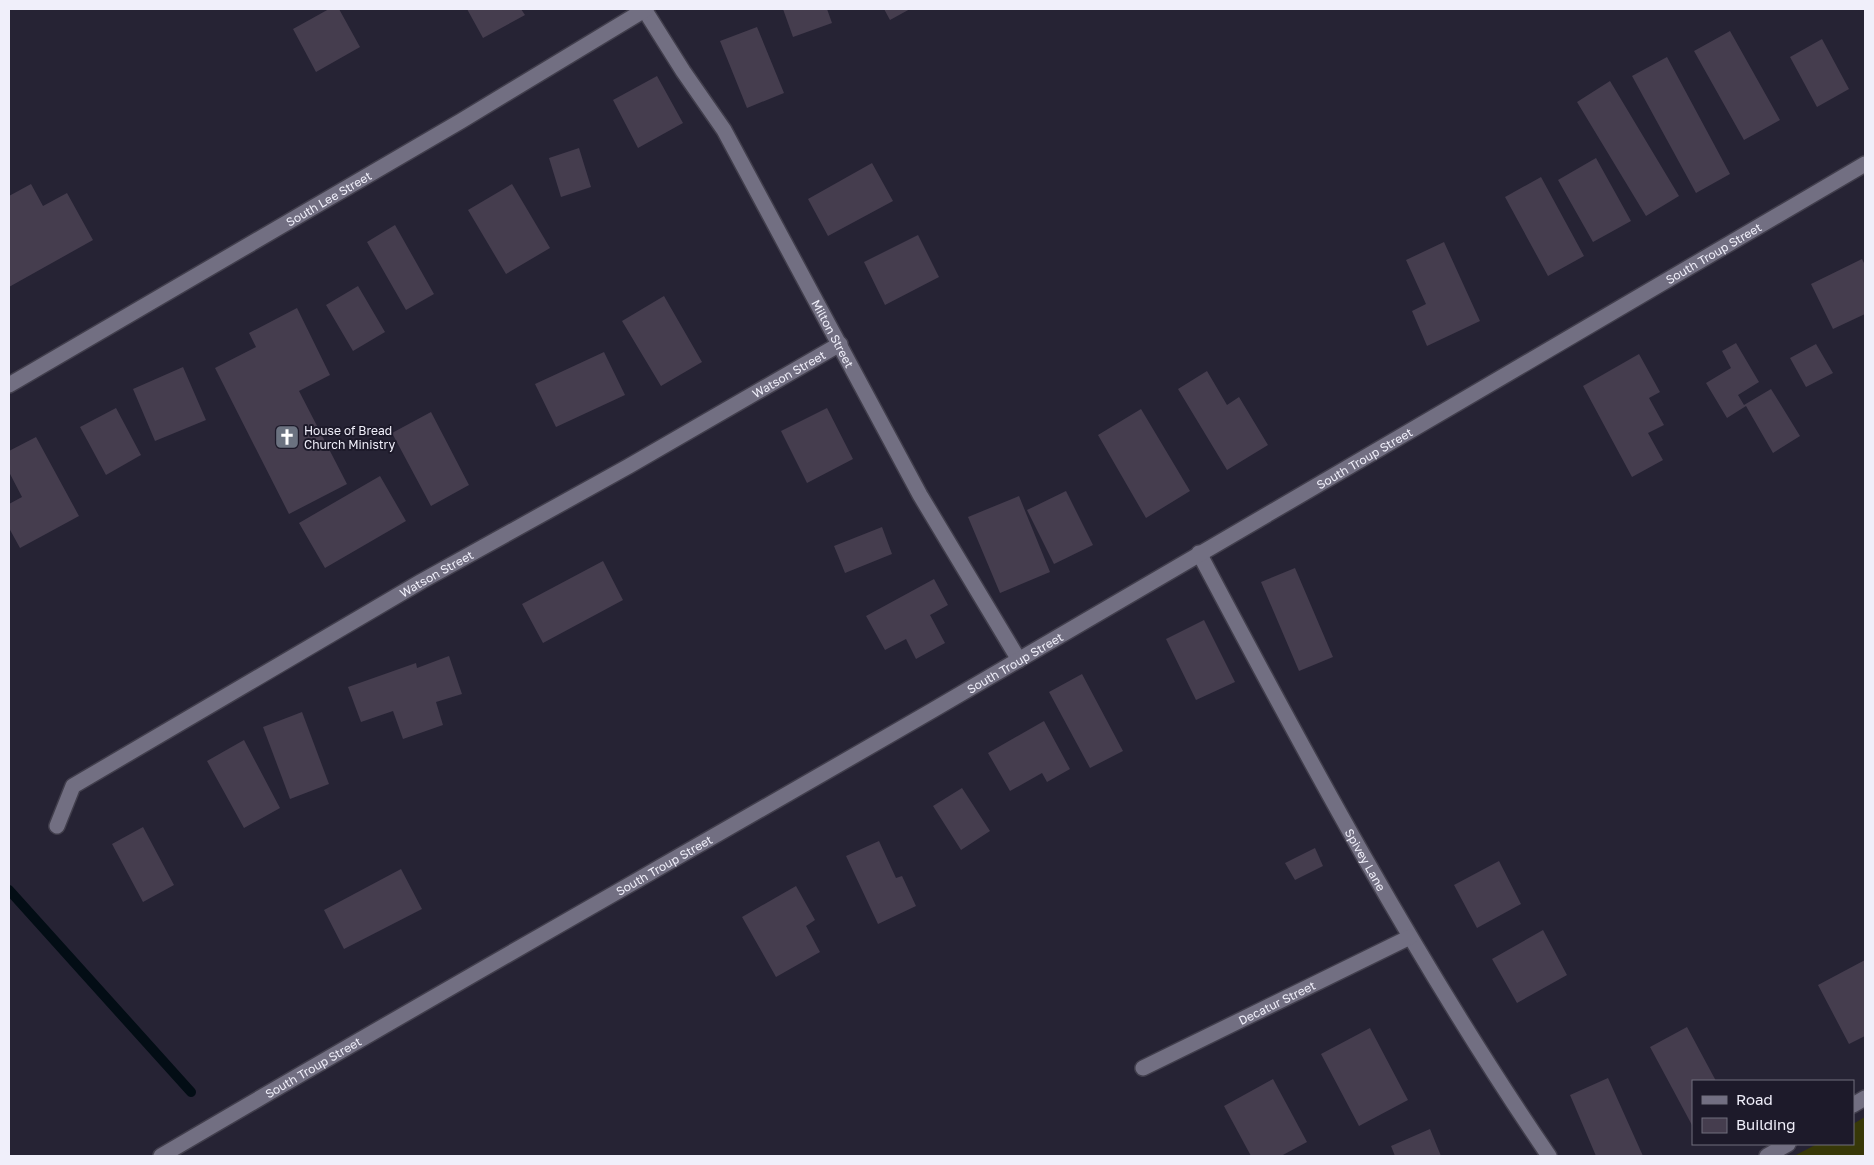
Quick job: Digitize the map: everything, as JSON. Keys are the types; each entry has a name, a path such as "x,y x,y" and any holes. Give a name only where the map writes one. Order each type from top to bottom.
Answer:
{"street":[{"name":"Milton Street","path":"645,9 683,71 724,130 920,495 1019,660"},
{"name":"South Lee Street","path":"9,385 461,121 645,9"},
{"name":"South Troup Street","path":"161,1156 1019,660 1865,164"},
{"name":"Watson Street","path":"57,826 72,786 422,581 629,466 840,344"},
{"name":"Spivey Lane","path":"1200,553 1284,713 1410,937 1506,1093 1549,1156"},
{"name":"Decatur Street","path":"1142,1068 1410,937"},
{"path":"1854,1104 1865,1098"},
{"path":"1766,1156 1786,1145"}],"shaded area":[{"path":"1865,1117 1865,1156 1794,1156 1815,1145 1854,1145 1854,1123"}],"building":[{"path":"329,9 339,9 360,47 316,72 293,29"},
{"path":"467,9 521,9 525,15 483,38"},
{"path":"783,9 827,9 832,23 793,37"},
{"path":"884,9 910,9 890,20"},
{"path":"757,27 784,93 747,108 720,41"},
{"path":"1730,31 1780,120 1744,140 1694,51"},
{"path":"1822,39 1849,89 1817,107 1790,57"},
{"path":"1667,57 1730,174 1696,193 1632,76"},
{"path":"657,76 683,123 638,148 613,100"},
{"path":"1610,81 1679,196 1646,216 1577,102"},
{"path":"579,148 591,187 561,197 549,158"},
{"path":"1596,158 1631,221 1593,242 1558,180"},
{"path":"872,163 893,201 828,236 808,199"},
{"path":"1541,177 1584,256 1548,276 1505,197"},
{"path":"31,184 43,206 67,193 93,240 9,287 9,196"},
{"path":"512,184 550,248 506,274 468,210"},
{"path":"395,225 434,294 406,310 367,242"},
{"path":"918,235 939,277 885,305 864,262"},
{"path":"1444,242 1480,321 1427,346 1412,311 1426,304 1406,260"},
{"path":"1862,259 1865,265 1865,314 1833,329 1811,284"},
{"path":"358,286 385,332 353,351 326,305"},
{"path":"664,296 702,362 661,386 622,321"},
{"name":"House of Bread Church Ministry","path":"297,308 330,375 299,391 347,484 289,514 215,368 256,347 249,333"},
{"path":"1736,343 1759,382 1738,395 1744,405 1771,389 1800,436 1773,453 1746,406 1727,418 1706,383 1731,368 1722,351"},
{"path":"1816,344 1833,373 1806,387 1790,358"},
{"path":"604,352 625,395 556,427 535,384"},
{"path":"1639,354 1660,392 1649,398 1664,425 1648,433 1663,460 1632,477 1583,386"},
{"path":"183,367 206,420 155,441 133,389"},
{"path":"1207,371 1227,405 1239,397 1268,445 1227,470 1178,389"},
{"path":"116,408 141,455 106,475 80,427"},
{"path":"827,408 853,459 807,483 781,431"},
{"path":"1141,409 1190,491 1146,518 1098,435"},
{"path":"431,412 469,485 431,506 392,433"},
{"path":"36,437 79,516 20,548 9,528 9,504 22,497 9,472 9,451"},
{"path":"380,476 406,521 325,568 299,523"},
{"path":"1066,491 1093,545 1054,564 1027,510"},
{"path":"1019,496 1050,572 1000,593 968,517"},
{"path":"882,527 892,554 845,573 834,546"},
{"path":"603,561 623,600 543,643 522,604"},
{"path":"1295,568 1333,657 1299,671 1261,582"},
{"path":"934,579 948,605 930,615 945,643 916,659 906,639 885,650 866,616"},
{"path":"1204,620 1235,682 1196,700 1166,639"},
{"path":"449,656 462,694 436,702 443,725 403,739 393,711 361,722 348,687 416,663 417,668"},
{"path":"1082,674 1123,751 1090,768 1049,692"},
{"path":"302,712 329,784 290,799 263,727"},
{"path":"1044,721 1070,769 1047,782 1042,773 1010,791 988,753"},
{"path":"244,740 280,808 244,828 207,761"},
{"path":"962,788 990,831 961,850 933,806"},
{"path":"143,827 174,885 143,902 112,844"},
{"path":"879,841 896,878 902,876 916,906 878,924 846,856"},
{"path":"1315,848 1323,866 1295,880 1285,863"},
{"path":"1499,861 1521,904 1477,928 1454,885"},
{"path":"401,869 422,909 344,949 324,910"},
{"path":"796,886 815,920 806,926 820,952 776,977 742,917"},
{"path":"1543,930 1567,975 1517,1003 1492,959"},
{"path":"1865,960 1865,1036 1849,1044 1818,985"},
{"path":"1687,1027 1715,1080 1692,1080 1692,1125 1650,1047"},
{"path":"1370,1028 1408,1100 1359,1126 1321,1054"},
{"path":"1608,1078 1643,1156 1596,1156 1570,1095"},
{"path":"1273,1079 1307,1142 1281,1156 1251,1156 1224,1106"},
{"path":"1430,1129 1441,1156 1395,1156 1391,1146"}],"waterway":[{"path":"9,890 191,1092"}],"place":[{"name":"House of Bread Church Ministry","path":"287,437"}]}
